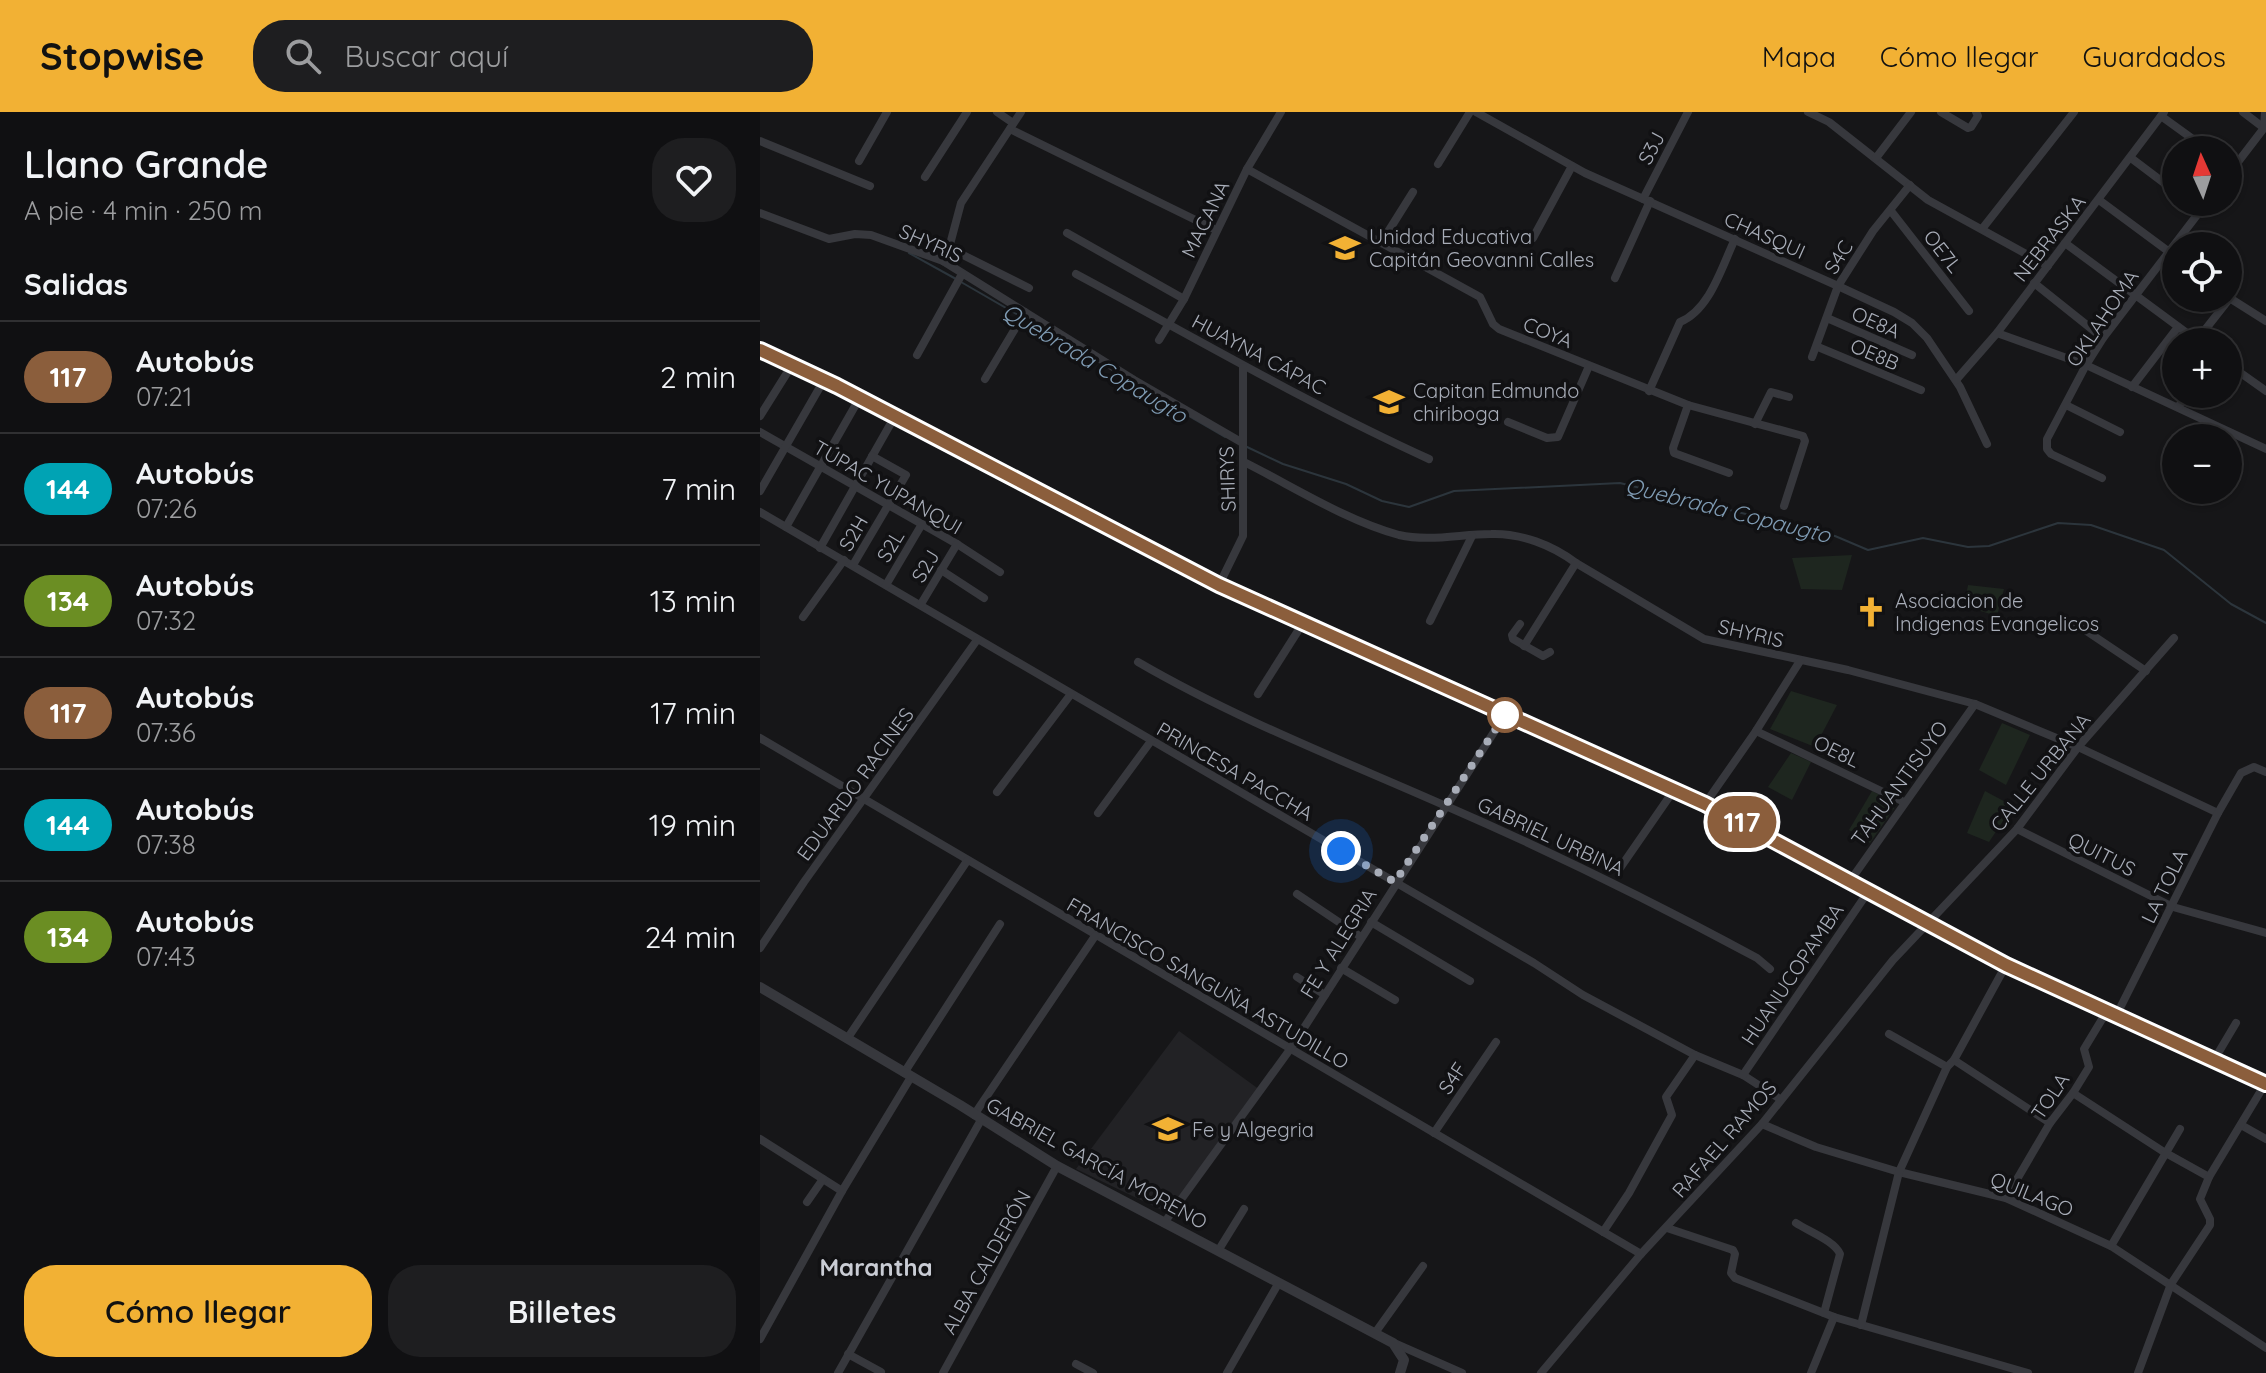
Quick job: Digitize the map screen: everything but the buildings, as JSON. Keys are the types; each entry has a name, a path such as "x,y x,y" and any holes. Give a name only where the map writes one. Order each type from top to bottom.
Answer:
{"street":[{"path":"859,161 887,112"},
{"path":"925,177 967,112"},
{"path":"997,112 1012,126 1216,230"},
{"path":"943,261 961,203 1021,112"},
{"name":"MACANA","path":"1159,340 1184,299 1247,169 1281,112"},
{"path":"1438,164 1473,112"},
{"name":"CHASQUI","path":"1473,112 1572,166 1838,286 1912,323 1927,338 1956,380 1987,444"},
{"name":"S3J","path":"1615,278 1646,200 1688,112"},
{"path":"1808,112 1829,122 1928,200 2048,266"},
{"path":"1876,158 1911,112"},
{"path":"1941,112 1968,128 1978,116 1976,112"},
{"path":"1982,229 2074,112"},
{"path":"2243,112 2264,128"},
{"path":"2242,155 2264,128 2265,112"},
{"path":"2163,114 2190,136"},
{"name":"NEBRASKA","path":"1956,380 1997,333 2163,114"},
{"path":"760,141 870,186"},
{"path":"2131,158 2162,181"},
{"path":"1533,238 1572,166"},
{"name":"COYA","path":"1247,169 1480,297 1493,324 1499,329 1688,405 1805,438 1784,506"},
{"name":"S4C","path":"1812,357 1838,286 1873,231 1910,185"},
{"path":"1381,243 1413,192"},
{"path":"2099,200 2162,247"},
{"name":"OE7L","path":"1891,211 1969,311"},
{"name":"SHYRIS","path":"760,213 829,239 855,234 871,235 943,261 1241,442"},
{"path":"1067,233 1184,299"},
{"path":"1649,391 1680,322 1690,318 1701,306 1735,239"},
{"path":"2065,243 2178,327 2132,387"},
{"path":"949,248 1029,288"},
{"name":"OKLAHOMA","path":"2102,478 2059,459 2047,449 2047,439 2103,338 2162,265"},
{"path":"917,355 962,274"},
{"name":"HUAYNA CÁPAC","path":"1076,274 1169,323 1243,367 1429,459"},
{"path":"2034,283 2103,338"},
{"path":"2242,306 2266,321"},
{"path":"985,379 1025,312"},
{"name":"OE8A","path":"1827,318 1912,355"},
{"path":"1997,333 2086,365 2162,400"},
{"name":"OE8B","path":"1818,347 1921,390"},
{"path":"760,350 895,416 1219,585 1705,804 2006,965 2266,1084 2209,1177 2200,1199 2210,1225 2171,1284 2138,1373"},
{"path":"760,416 792,365"},
{"path":"1508,422 1547,438 1558,437 1589,366"},
{"name":"SHIRYS","path":"1219,585 1243,536 1243,367"},
{"path":"2242,374 2266,391"},
{"path":"760,491 824,380"},
{"path":"1755,424 1771,392 1789,397"},
{"path":"786,527 859,399"},
{"path":"1688,405 1674,453 1729,473"},
{"path":"2066,405 2120,432"},
{"path":"2180,408 2266,449"},
{"path":"820,548 895,416"},
{"name":"TÚPAC YUPANQUI","path":"760,432 957,544 1000,572"},
{"name":"S2H","path":"803,617 848,563 906,475 872,456"},
{"name":"SHYRIS","path":"1244,462 1365,523 1398,534 1426,538 1493,534 1533,541 1559,550 1704,639 1848,670 1975,704 2078,747 2218,813"},
{"name":"PRINCESA PACCHA","path":"760,512 1583,995 1695,1055 1743,1075 1780,1099"},
{"name":"S2L","path":"886,585 922,524"},
{"path":"1430,621 1472,536"},
{"name":"S2J","path":"921,604 957,544"},
{"path":"1524,646 1576,563"},
{"path":"941,570 984,598"},
{"path":"2073,622 2146,671"},
{"path":"1258,694 1303,623"},
{"path":"1520,624 1512,635 1513,639 1543,656 1550,652"},
{"name":"CALLE URBANA","path":"1928,923 2017,829 2078,747 2174,638"},
{"name":"EDUARDO RACINES","path":"760,948 977,640"},
{"path":"1705,804 1800,661"},
{"name":"GABRIEL URBINA","path":"1138,662 1190,692 1256,723 1587,869 1757,958 1770,969"},
{"path":"997,792 1071,694"},
{"name":"TAHUANTISUYO","path":"1850,881 1975,704"},
{"name":"FE Y ALEGRIA","path":"1164,1223 1291,1048 1505,715"},
{"name":"OE8L","path":"1756,731 1904,802"},
{"name":"FRANCISCO SANGUÑA ASTUDILLO","path":"760,738 1641,1254"},
{"path":"1098,813 1151,741"},
{"name":"LA TOLA","path":"2112,1012 2173,907 2218,813 2241,773 2254,767 2266,772"},
{"path":"1618,871 1674,790"},
{"name":"QUITUS","path":"2017,829 2173,907 2266,933"},
{"path":"847,1039 967,861"},
{"name":"HUANUCOPAMBA","path":"1743,1075 1868,892"},
{"path":"1297,894 1361,937"},
{"path":"1371,922 1470,981"},
{"name":"RAFAEL RAMOS","path":"1541,1373 1641,1254 1762,1124 1893,960 1928,923"},
{"path":"760,1339 908,1075 1000,924"},
{"path":"838,1373 977,1117 1095,936"},
{"path":"1861,1325 1899,1172 1951,1064 2006,965"},
{"path":"1341,968 1395,1000"},
{"path":"1297,977 1325,995"},
{"name":"GABRIEL GARCÍA MORENO","path":"760,987 1057,1166 1393,1343"},
{"name":"TOLA","path":"2006,1198 2050,1123 2089,1067 2084,1049 2112,1012"},
{"path":"2214,1060 2236,1023"},
{"path":"1889,1034 1951,1064 2050,1123"},
{"name":"S4F","path":"1434,1133 1496,1042"},
{"path":"1603,1232 1629,1193 1672,1115 1666,1097 1695,1055"},
{"path":"2073,1093 2209,1177"},
{"name":"QUILAGO","path":"1762,1124 1816,1147 1899,1172 2006,1198 2111,1246 2266,1348"},
{"path":"2241,1125 2266,1139"},
{"path":"2111,1246 2180,1129"},
{"path":"760,1139 842,1191"},
{"name":"ALBA CALDERÓN","path":"943,1373 1057,1166"},
{"path":"807,1202 823,1179"},
{"path":"1218,1251 1244,1209"},
{"path":"1796,1223 1834,1244 1840,1254 1824,1313"},
{"path":"1667,1228 1730,1248 1735,1254 1731,1273 1735,1278 1834,1317 2028,1373"},
{"path":"1375,1333 1423,1266"},
{"path":"1227,1373 1278,1284"},
{"path":"1811,1373 1834,1317"},
{"path":"1393,1343 1404,1360 1400,1373"},
{"path":"1393,1343 1462,1373"},
{"path":"848,1354 881,1372"},
{"path":"1076,1364 1093,1373"}],"shaded area":[{"path":"1852,555 1842,590 1801,589 1792,558"},
{"path":"1968,585 2004,589 1997,616 1964,606"},
{"path":"1791,691 1837,705 1815,747 1770,729"},
{"path":"2002,723 2030,735 2006,785 1979,770"},
{"path":"1791,753 1811,762 1792,800 1768,787"},
{"path":"1872,791 1897,804 1870,843 1849,830"},
{"path":"1985,791 2013,806 1989,842 1967,833"},
{"name":"Fe y Algegria","path":"1179,1031 1260,1090 1170,1214 1076,1169"}],"waterway":[{"name":"Quebrada Copaugto","path":"909,253 956,279"},
{"name":"Quebrada Copaugto","path":"961,282 1018,315"},
{"name":"Quebrada Copaugto","path":"1024,318 1070,345"},
{"name":"Quebrada Copaugto","path":"1175,408 1225,437"},
{"name":"Quebrada Copaugto","path":"1245,446 1283,464 1346,484 1382,501 1409,507 1454,491 1620,483 1835,536 1868,550 1923,538 1968,547 1989,546 2058,523 2091,525 2164,550 2231,604 2266,623"}],"bus line":[{"name":"117","path":"760,350 837,386 1219,585 1705,804 2006,965 2266,1084"}],"place":[{"name":"Unidad Educativa Capitán Geovanni Calles","path":"1345,248"},
{"name":"Capitan Edmundo chiriboga","path":"1389,402"},
{"name":"Asociacion de Indigenas Evangelicos","path":"1871,612"},
{"name":"Fe y Algegria","path":"1168,1129"}],"district":[{"name":"Marantha","path":"876,1267"}],"route":[{"path":"1341,851 1395,882 1505,715"}]}
